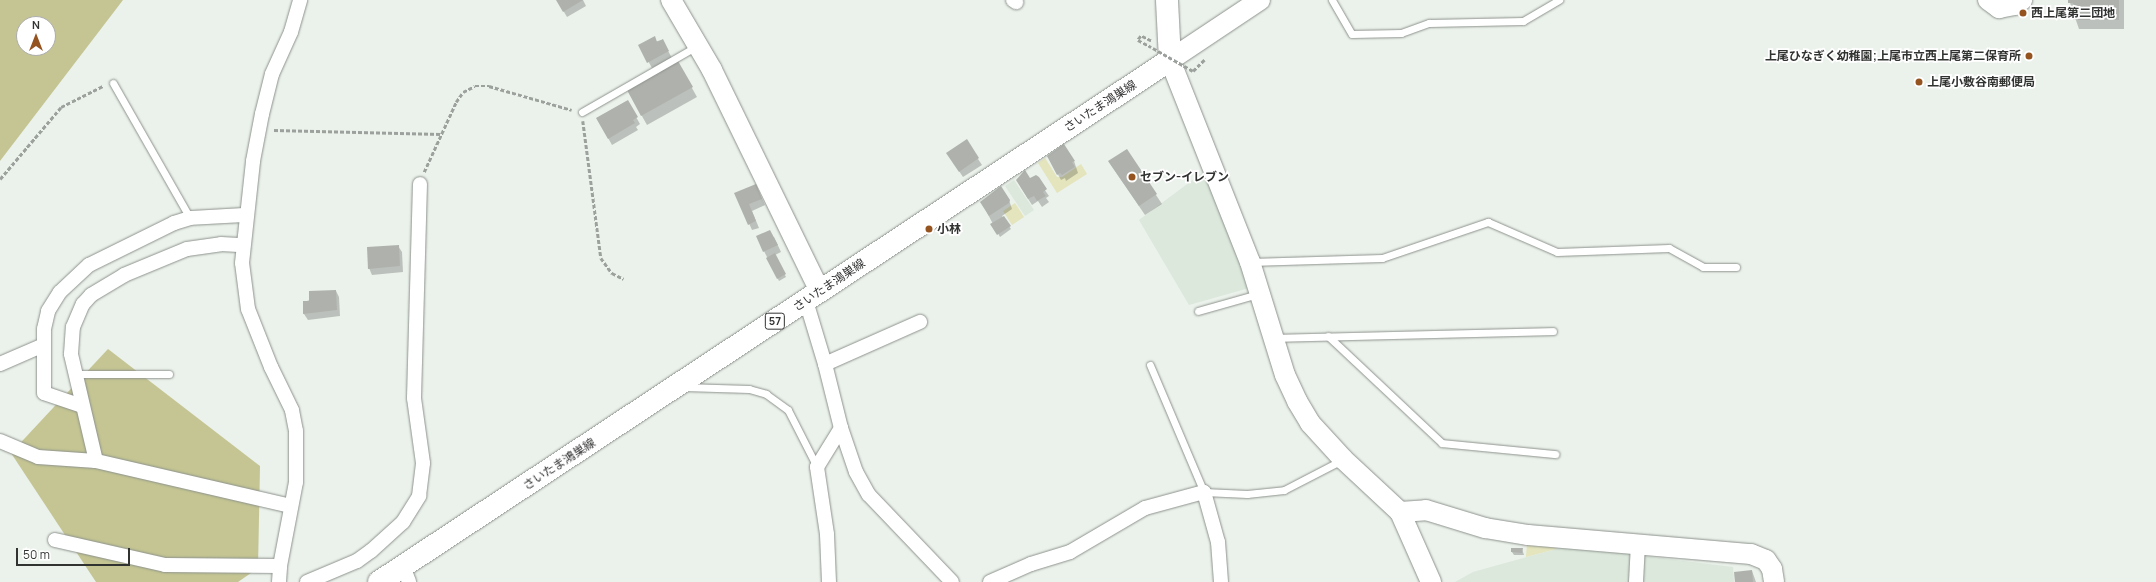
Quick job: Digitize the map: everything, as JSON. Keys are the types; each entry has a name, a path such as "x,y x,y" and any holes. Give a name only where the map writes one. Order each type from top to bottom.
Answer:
{"main road":[{"path":"1161,54 1167,0"},
{"name":"さいたま鴻巣線","path":"378,582 406,574 676,387 813,296 1161,54"}],"street":[{"path":"279,582 280,566 298,458 292,410 270,367 248,309 242,263 242,245 259,130 272,74 292,32 300,0"},
{"path":"671,0 699,45 813,296 825,364 841,428 856,472 869,495 952,582"},
{"path":"1260,0 1161,54 1250,262 1274,338 1297,401 1310,423 1343,459 1400,512 1431,582"},
{"path":"1988,0 1999,8 2006,8 2022,0"},
{"path":"308,582 371,551 403,522 419,496 423,463 414,398 420,184"},
{"path":"82,406 44,393 44,345 48,311 60,292 77,274 112,252 190,218 246,215"},
{"path":"96,461 71,354 73,327 76,316 91,295 124,275 187,249 221,244 242,245"},
{"path":"825,364 920,322"},
{"path":"0,364 44,345"},
{"path":"829,582 827,534 817,467 841,428"},
{"path":"0,441 38,457 96,461 291,506"},
{"path":"990,582 1031,564 1070,552 1145,508 1204,492 1218,542 1221,582"},
{"path":"1400,512 1426,510 1485,528 1528,535 1638,542 1751,554 1766,560 1772,569 1774,582"},
{"path":"55,540 165,565 280,566"},
{"path":"1636,582 1638,542"}],"lane":[{"path":"1332,0 1352,34 1401,33 1429,23 1523,21 1559,0"},
{"path":"582,112 699,45"},
{"path":"113,83 190,218"},
{"path":"1250,262 1382,258 1488,222 1557,252 1669,248 1703,267 1736,267"},
{"path":"1198,311 1260,294"},
{"path":"1274,338 1553,331"},
{"path":"1328,336 1442,443 1555,454"},
{"path":"1150,364 1204,492 1247,494 1284,490 1343,459"},
{"path":"75,374 169,374"},
{"path":"676,387 750,389 766,394 788,410 817,467"}],"path":[{"path":"1151,41 1140,36 1138,40 1193,71"},
{"path":"0,179 61,107 95,88 113,83"},
{"path":"420,184 441,134 463,92 475,86 489,86 582,112 602,258 612,273 624,279"},
{"path":"259,130 441,134"}],"shaded area":[{"path":"1202,173 1204,179 1208,178 1249,288 1189,305 1139,220"},
{"path":"1014,180 1034,210 1025,216 1005,186"},
{"path":"1556,545 1633,550 1632,582 1455,582 1473,572 1556,549"},
{"path":"1644,556 1733,567 1734,582 1642,582"}],"green space":[{"path":"0,0 123,0 0,161"},
{"path":"1045,158 1057,177 1062,177 1081,164 1087,174 1057,193 1038,163"},
{"path":"1015,203 1024,217 1012,225 1003,211"},
{"path":"108,349 260,466 258,568 238,582 96,582 11,453"},
{"path":"1527,543 1556,545 1556,549 1526,557"}],"building":[{"path":"556,0 583,0 563,12"},
{"path":"2068,0 2119,0 2119,20 2073,20 2073,3 2068,3"},
{"path":"655,36 657,42 663,39 669,51 647,63 638,45"},
{"path":"678,61 693,87 641,116 627,90"},
{"path":"628,100 638,117 633,120 635,123 608,139 596,118"},
{"path":"967,139 979,158 959,172 946,153"},
{"path":"1064,144 1075,161 1072,162 1075,167 1062,175 1060,173 1057,175 1047,156"},
{"path":"1127,149 1157,194 1139,206 1108,161"},
{"path":"1025,170 1030,178 1036,175 1039,177 1047,189 1043,192 1046,196 1037,201 1034,196 1028,199 1016,180"},
{"path":"756,184 762,199 749,204 756,221 748,225 734,193"},
{"path":"1001,186 1010,200 1009,203 989,216 980,202"},
{"path":"1004,216 1011,226 997,235 990,224"},
{"path":"770,230 778,245 763,252 756,236"},
{"path":"399,245 400,266 368,269 367,247"},
{"path":"775,253 786,274 777,279 766,258"},
{"path":"336,290 337,310 303,314 303,301 309,301 309,291"},
{"path":"1511,548 1523,548 1522,553 1511,552"},
{"path":"1752,570 1753,582 1735,582 1734,572"}],"place":[{"name":"西上尾第二団地","path":"2023,13"},
{"name":"上尾ひなぎく幼稚園;上尾市立西上尾第二保育所","path":"2029,56"},
{"name":"上尾小敷谷南郵便局","path":"1919,82"},
{"name":"セブン-イレブン","path":"1132,177"},
{"name":"小林","path":"929,229"}]}
